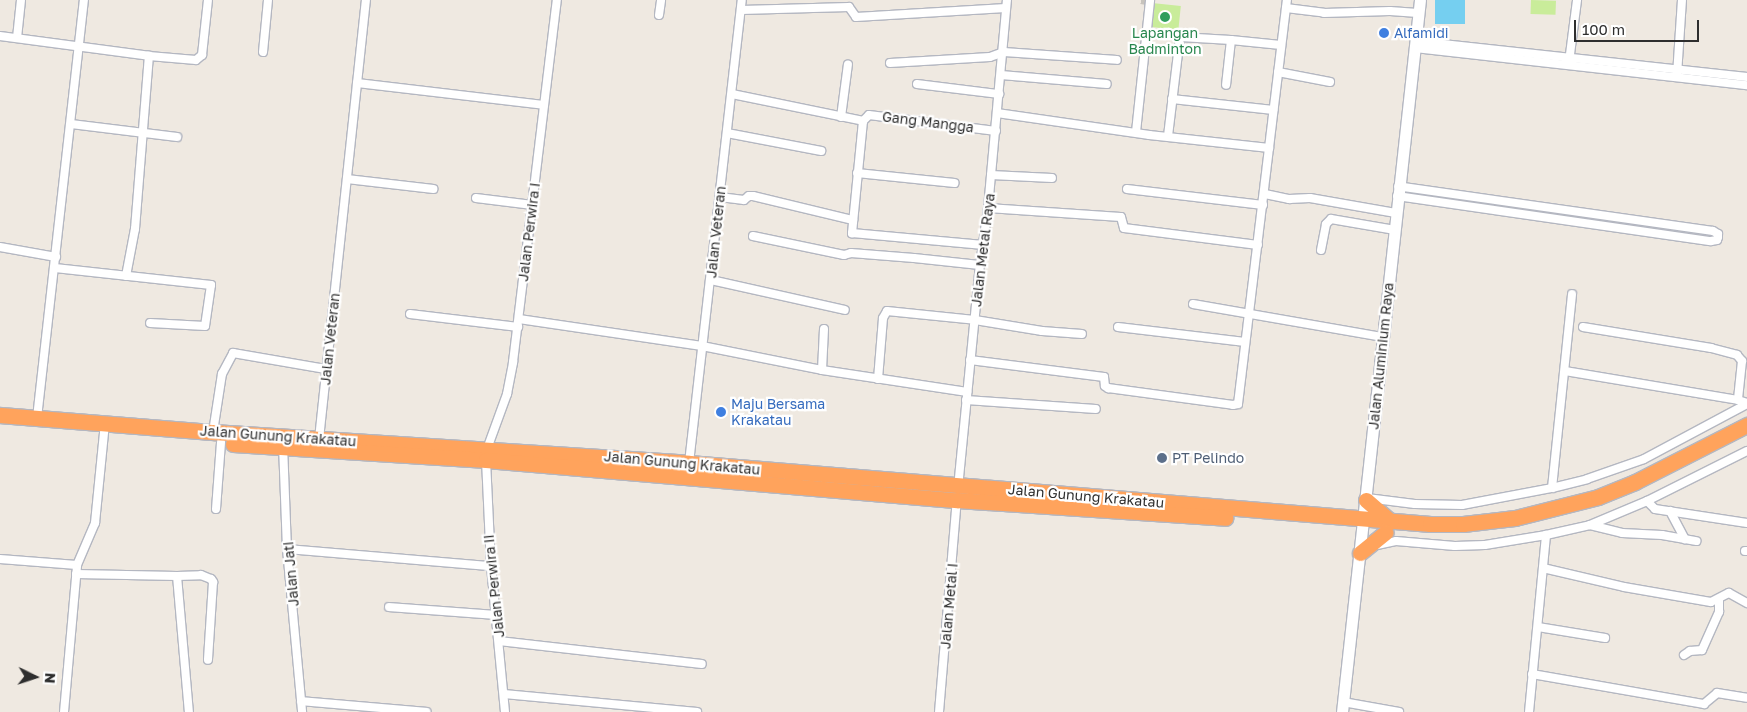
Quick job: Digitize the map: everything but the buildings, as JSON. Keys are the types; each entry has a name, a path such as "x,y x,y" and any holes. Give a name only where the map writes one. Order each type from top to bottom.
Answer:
{"highway":[{"name":"Jalan Gunung Krakatau","path":"0,415 37,418 104,428"},
{"name":"Jalan Gunung Krakatau","path":"0,424 104,428 283,442 487,454 689,463 958,493"},
{"path":"1359,560 1389,527 1463,524 1515,518 1560,508 1635,482 1747,425"},
{"path":"1366,499 1389,527 1468,531 1549,520 1602,505 1638,492 1747,436"},
{"name":"Jalan Gunung Krakatau","path":"283,442 320,439 1389,527"}],"main road":[{"name":"Jalan Aluminium Raya","path":"1343,707 1420,0"}],"street":[{"path":"17,38 21,0"},
{"path":"37,418 84,0"},
{"path":"0,36 194,61 201,57 208,0"},
{"path":"263,52 268,0"},
{"name":"Jalan Veteran","path":"320,439 366,0"},
{"name":"Jalan Perwira I","path":"487,454 507,394 518,323 557,0"},
{"path":"659,15 661,0"},
{"name":"Jalan Veteran","path":"689,463 742,0"},
{"path":"1136,132 1149,0"},
{"path":"1570,62 1578,0"},
{"path":"1677,73 1682,0"},
{"path":"741,10 849,7 856,18 1006,4"},
{"name":"Jalan Metal Raya","path":"958,493 966,396 1004,52 1006,4"},
{"path":"970,360 1104,377 1105,386 1108,388 1235,405 1240,400 1245,342 1287,4 1324,12 1380,11 1418,13"},
{"path":"1168,136 1180,37 1281,45"},
{"path":"1226,86 1231,40"},
{"path":"1415,44 1733,79 1747,77"},
{"path":"890,63 990,57 1004,52 1117,60"},
{"path":"126,276 135,229 150,56"},
{"path":"841,117 848,64"},
{"path":"1278,72 1330,82"},
{"path":"1001,75 1107,84"},
{"path":"1733,79 1747,85"},
{"path":"357,82 544,105"},
{"path":"917,84 999,94"},
{"path":"732,94 863,121 852,233 983,245"},
{"path":"1172,99 1273,110"},
{"path":"997,113 1269,148"},
{"name":"Gang Mangga","path":"863,121 869,115 996,130"},
{"path":"71,124 177,137"},
{"path":"727,133 821,151"},
{"path":"857,173 954,183"},
{"path":"991,175 1052,178"},
{"path":"347,179 433,189"},
{"path":"1127,189 1263,205"},
{"path":"1398,191 1447,193 1713,230 1718,234 1718,237 1717,240 1711,241 1604,226 1446,203 1398,191"},
{"path":"1446,203 1447,193"},
{"path":"1264,194 1289,199 1310,198 1396,213"},
{"path":"720,197 744,200 749,196 754,196 853,220"},
{"path":"476,198 533,204"},
{"path":"988,208 1121,217 1124,228 1258,246"},
{"path":"1592,224 1593,214"},
{"path":"1604,226 1606,215"},
{"path":"1321,250 1326,224 1331,220 1395,230"},
{"path":"753,236 844,255 851,253 914,258 980,266"},
{"path":"0,247 56,257"},
{"path":"55,268 211,285 205,326 150,323"},
{"path":"711,280 845,310"},
{"path":"1552,488 1572,294"},
{"path":"1193,304 1382,337"},
{"path":"878,379 883,318 887,311 975,320 1042,331 1082,334"},
{"path":"410,314 518,323 702,346 966,396 1096,409"},
{"path":"1118,327 1245,342"},
{"path":"1583,327 1711,348 1737,355 1742,361 1738,400"},
{"path":"822,370 824,329"},
{"path":"216,509 217,437 222,374 233,353 326,369"},
{"path":"1565,372 1738,400 1747,404"},
{"path":"1366,499 1415,504 1454,505 1494,500 1552,488 1587,479 1644,459 1747,404"},
{"path":"64,712 77,565 95,523 104,428"},
{"name":"Jalan Jati","path":"283,442 287,549 302,712"},
{"path":"1359,560 1378,544 1388,541 1455,546 1485,544 1590,525 1647,501 1747,451"},
{"name":"Jalan Perwira II","path":"487,454 491,566 505,712"},
{"name":"Jalan Metal I","path":"939,712 958,493"},
{"path":"1647,501 1653,508 1747,523"},
{"path":"1670,511 1685,539"},
{"path":"1590,525 1615,532 1662,535 1696,540"},
{"path":"1529,712 1546,534"},
{"path":"287,549 491,566"},
{"path":"0,558 77,565"},
{"path":"1543,568 1634,589 1711,602 1729,593 1747,603"},
{"path":"76,574 201,575 211,578 214,582 208,660"},
{"path":"177,576 189,712"},
{"path":"1684,655 1690,651 1702,650 1715,622 1719,599"},
{"path":"389,607 496,615"},
{"path":"1538,627 1605,638"},
{"path":"499,641 702,664"},
{"path":"1532,674 1704,704 1717,693 1747,698"},
{"path":"504,694 697,712"},
{"path":"301,701 427,712"},
{"path":"1343,707 1399,712"}],"green space":[{"path":"1531,0 1556,1 1555,15 1531,14"},
{"name":"Lapangan Badminton","path":"1152,3 1181,6 1178,30 1149,27"}],"water":[{"path":"1435,0 1465,0 1465,24 1435,24"}],"tunnel":[{"path":"1141,0 1147,1"}],"place":[{"name":"Lapangan Badminton","path":"1165,17"},
{"name":"Alfamidi","path":"1384,33"},
{"name":"Maju Bersama Krakatau","path":"721,412"},
{"name":"PT Pelindo","path":"1162,458"}]}
